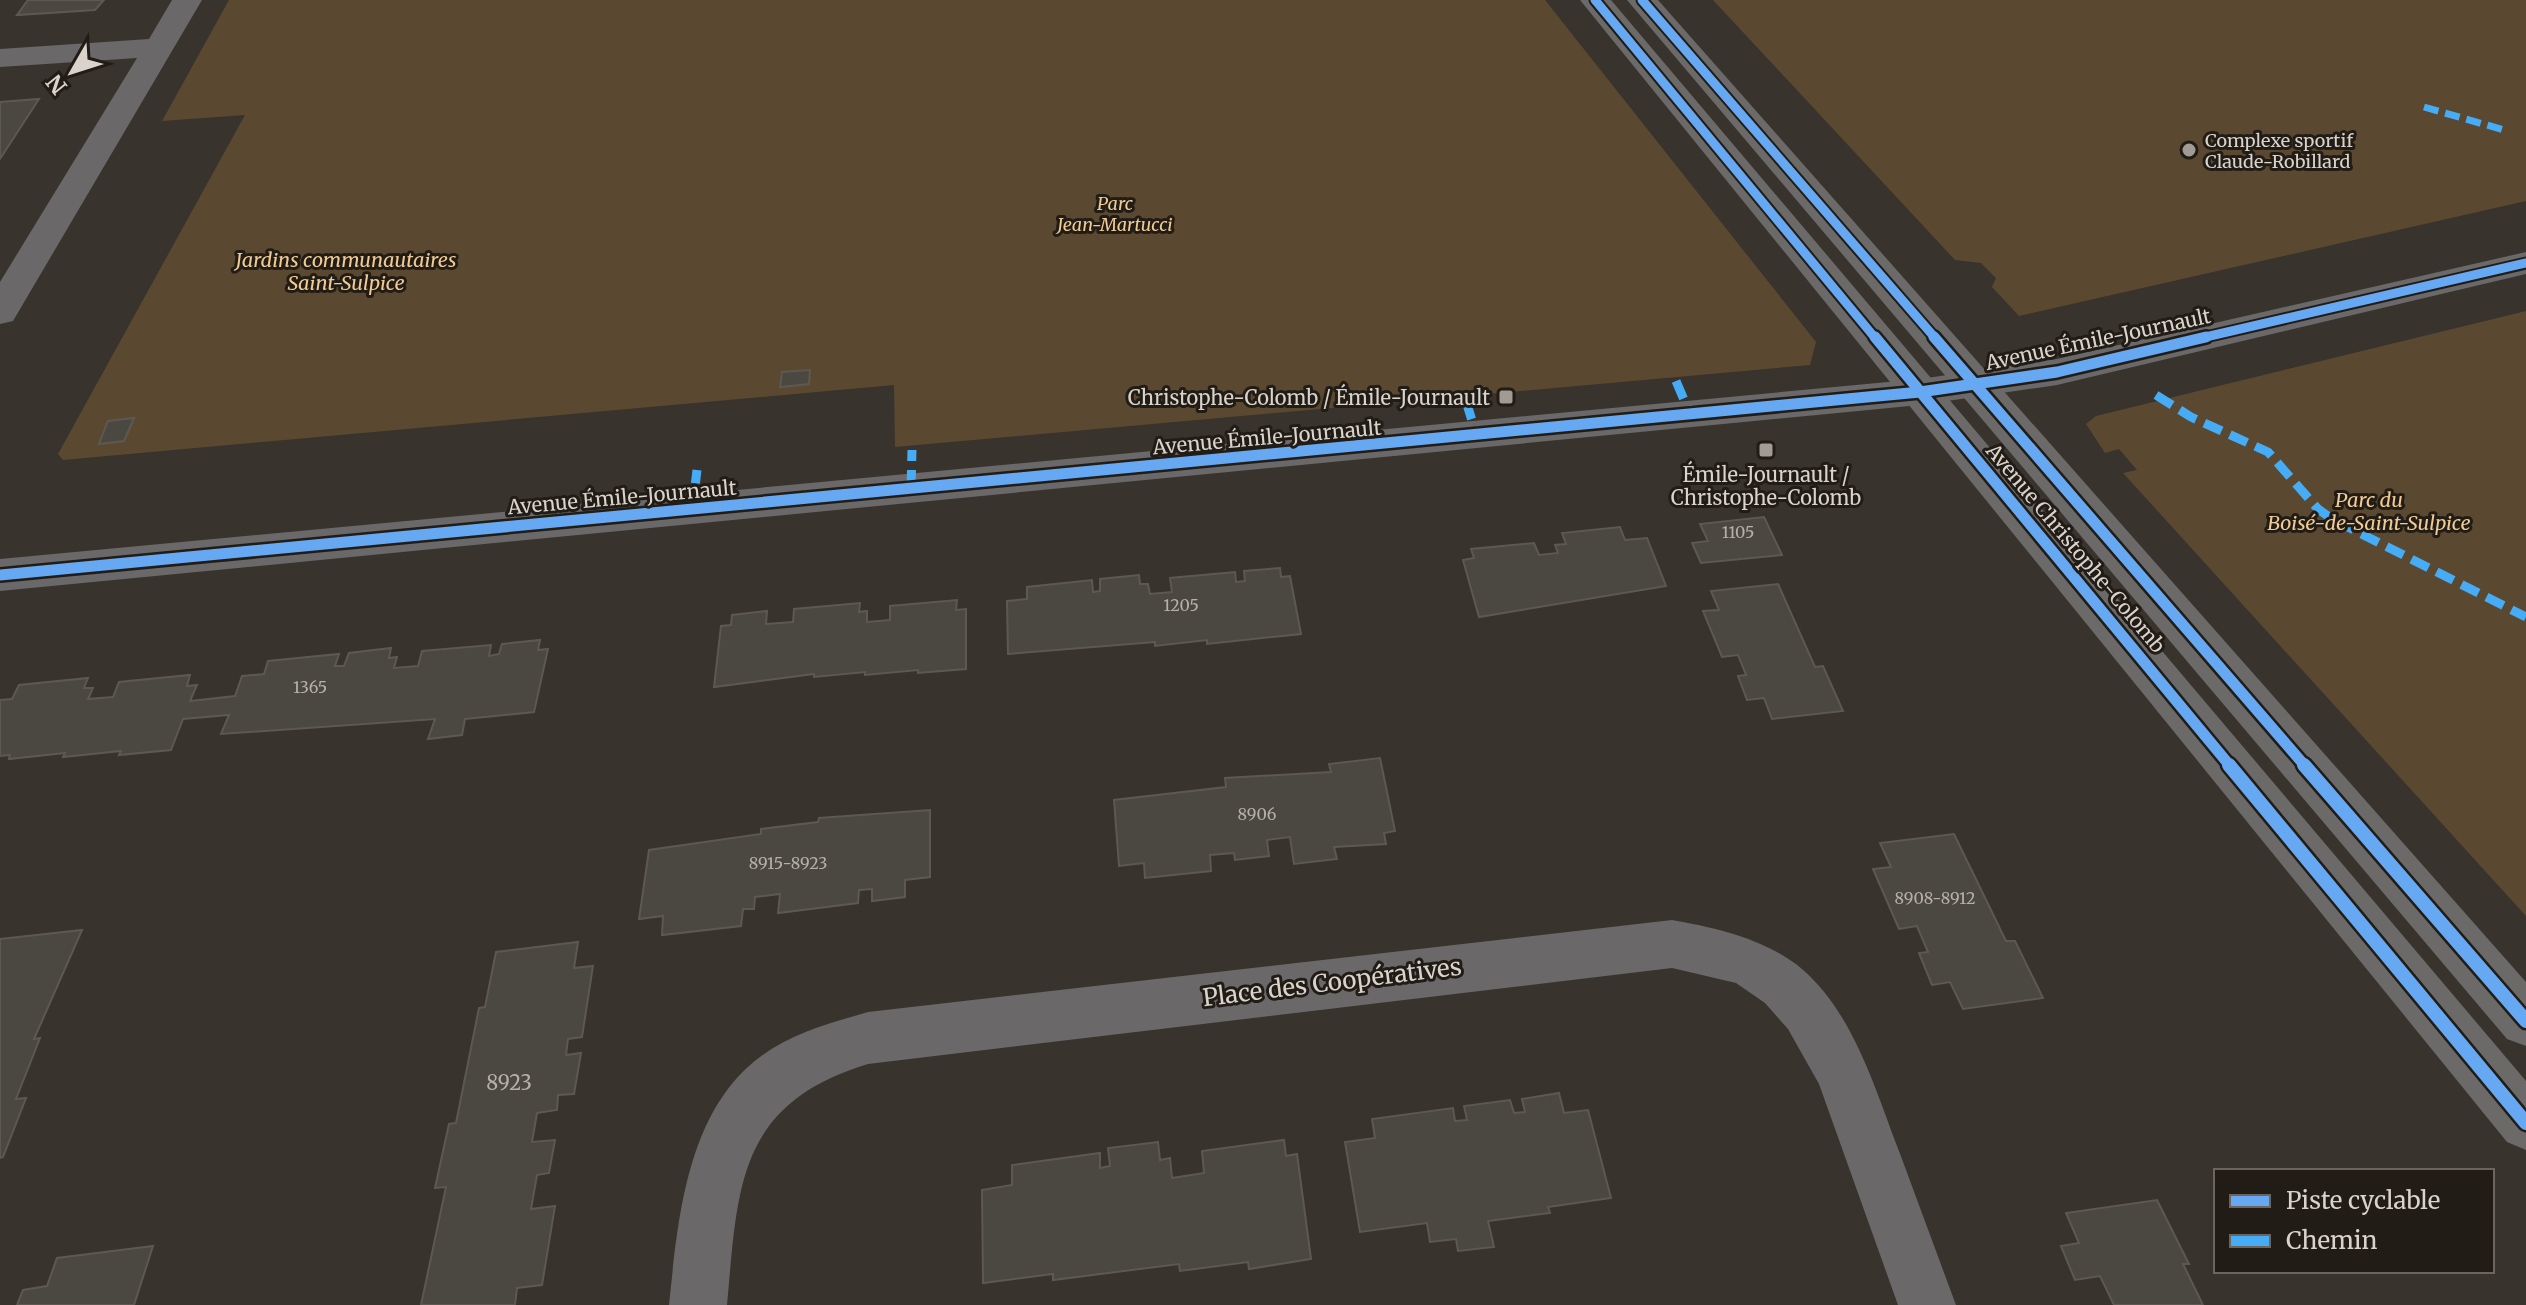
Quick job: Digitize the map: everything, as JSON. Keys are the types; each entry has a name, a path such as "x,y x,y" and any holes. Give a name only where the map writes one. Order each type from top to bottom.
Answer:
{"main road":[{"name":"Avenue Christophe-Colomb","path":"1595,0 2526,1123"},
{"name":"Avenue Christophe-Colomb","path":"1642,0 2526,1021"}],"street":[{"path":"0,312 187,0"},
{"path":"0,58 159,47"},
{"name":"Avenue Émile-Journault","path":"0,575 1351,449 1920,392 1976,385 2121,358 2526,263"},
{"name":"Place des Coopératives","path":"698,1305 708,1203 717,1166 731,1133 761,1093 780,1076 821,1051 868,1038 1672,944 1719,952 1742,961 1785,988 1819,1026 1847,1082 1927,1305"}],"green space":[{"name":"Parc Jean-Martucci","path":"229,0 1545,0 1816,342 1810,365 895,447 894,385 63,460 58,454 245,115 162,121"},
{"name":"Complexe sportif Claude-Robillard","path":"1713,0 2526,0 2526,201 2019,316 1992,287 1996,278 1981,263 1955,260"},
{"name":"Parc du Boisé-de-Saint-Sulpice","path":"2526,311 2526,916 2123,473 2137,470 2119,449 2105,453 2086,424 2096,416"}],"building":[{"path":"28,0 104,0 95,10 17,15"},
{"path":"39,99 0,159 0,102"},
{"path":"810,370 809,384 780,387 782,372"},
{"path":"134,418 124,441 99,444 108,421"},
{"path":"1764,517 1782,555 1701,563 1692,543 1708,541 1700,524"},
{"path":"1620,527 1625,540 1647,538 1666,586 1479,617 1463,560 1474,558 1471,549 1534,543 1539,555 1558,553 1555,545 1566,544 1562,533"},
{"path":"1280,568 1281,577 1290,576 1301,634 1207,644 1207,640 1155,646 1155,642 1008,654 1007,601 1027,599 1027,587 1092,580 1093,592 1100,591 1100,579 1139,575 1140,584 1148,584 1150,594 1172,592 1170,578 1235,572 1236,582 1245,581 1244,571"},
{"path":"1778,584 1815,667 1823,666 1843,711 1772,719 1764,698 1747,700 1738,676 1746,675 1738,655 1722,657 1703,611 1719,610 1711,591"},
{"path":"957,600 956,610 966,609 966,669 814,677 814,674 714,687 721,626 731,625 732,615 767,611 766,624 793,622 794,609 860,603 859,612 867,611 867,622 890,620 890,606"},
{"path":"540,640 538,650 548,649 534,712 465,719 462,735 428,739 435,719 221,734 229,715 183,719 171,750 63,757 65,753 9,759 10,755 0,756 0,700 12,699 19,685 88,678 84,688 93,688 88,699 113,697 119,682 190,675 187,686 197,685 190,701 235,696 242,676 264,674 268,661 339,654 335,666 344,666 349,653 391,648 389,658 397,657 394,668 418,666 422,651 491,645 489,656 499,654 502,644"},
{"path":"1380,758 1395,831 1384,833 1386,844 1334,847 1337,859 1294,864 1290,837 1267,840 1269,856 1235,860 1234,853 1210,855 1211,871 1145,878 1144,863 1119,866 1114,800 1226,787 1225,778 1331,772 1329,764"},
{"path":"930,810 930,877 905,880 905,897 872,901 872,889 859,890 858,903 778,913 780,894 755,897 754,909 743,909 741,926 662,935 663,916 639,919 649,850 761,834 761,829 818,822 819,818"},
{"path":"1954,834 2006,941 2015,941 2043,998 1963,1009 1950,982 1932,985 1919,953 1928,952 1917,926 1899,929 1873,869 1891,867 1880,843"},
{"path":"82,930 34,1039 40,1038 16,1099 26,1098 0,1158 0,939"},
{"path":"578,942 574,968 593,966 582,1037 568,1039 566,1055 581,1053 574,1094 558,1095 557,1110 537,1113 532,1142 555,1140 549,1173 537,1175 531,1209 555,1206 542,1285 517,1288 515,1305 421,1305 446,1187 435,1188 449,1124 456,1123 479,1008 485,1007 496,952"},
{"path":"1559,1093 1564,1113 1588,1110 1611,1198 1548,1207 1550,1213 1488,1221 1494,1247 1458,1251 1456,1239 1430,1242 1427,1223 1360,1232 1345,1142 1375,1138 1372,1119 1453,1108 1455,1121 1467,1120 1464,1106 1510,1100 1514,1113 1525,1112 1522,1099"},
{"path":"1284,1140 1286,1156 1297,1154 1311,1259 1249,1269 1248,1262 1180,1271 1179,1264 1053,1280 1053,1274 983,1283 982,1190 1012,1185 1012,1165 1100,1153 1100,1168 1110,1166 1108,1148 1158,1142 1160,1160 1170,1158 1172,1178 1204,1173 1202,1151"},
{"path":"2157,1200 2189,1264 2183,1264 2203,1305 2114,1305 2100,1276 2075,1280 2061,1246 2079,1243 2066,1213"},
{"path":"153,1246 134,1305 17,1305 23,1290 47,1286 57,1258"}],"marked path":[{"path":"2424,107 2504,130"},
{"path":"1676,381 1691,416"},
{"path":"2156,395 2191,417 2268,452 2318,509 2332,519 2526,617"},
{"path":"1466,401 1477,437"},
{"path":"911,489 912,450"},
{"path":"692,511 697,470"}],"cycle path":[{"path":"1595,0 2526,1123"},
{"path":"1642,0 2526,1021"},
{"path":"0,575 1351,449 1920,392 2057,372 2526,263"}],"place":[{"name":"Complexe sportif Claude-Robillard","path":"2189,150"},
{"name":"Christophe-Colomb / Émile-Journault","path":"1506,397"},
{"name":"Émile-Journault / Christophe-Colomb","path":"1766,450"}],"park label":[{"name":"Jardins communautaires Saint-Sulpice","path":"346,270"}]}
